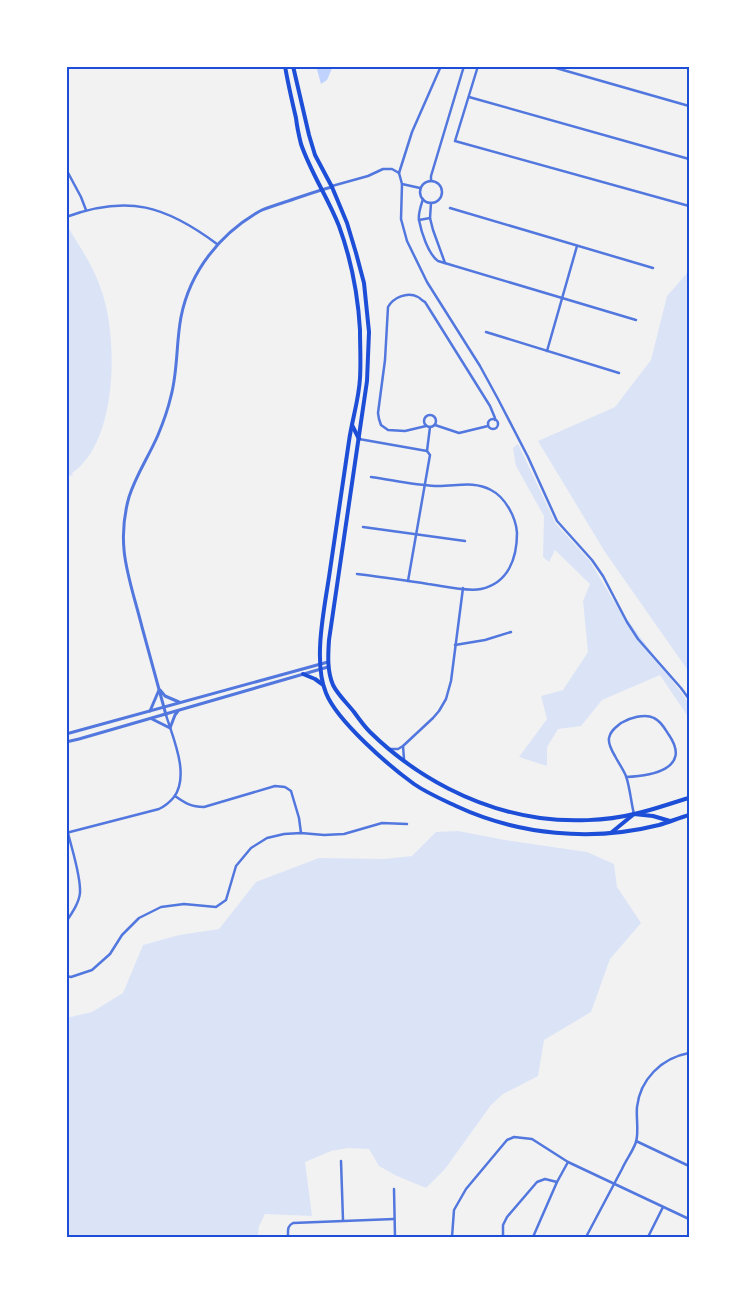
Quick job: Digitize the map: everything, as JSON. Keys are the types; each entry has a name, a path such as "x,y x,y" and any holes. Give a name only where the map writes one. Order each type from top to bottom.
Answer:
{"main road":[{"path":"285,66 300,141 339,225 355,281 359,311 360,380 324,612 320,669 326,695 338,713 362,738 414,784 467,811 488,818 528,829 572,834 637,830 689,814"},
{"path":"293,66 315,155 332,186 347,223 356,253 364,283 369,332 368,381 332,622 328,662 332,683 369,731 388,749 438,783 474,801 506,811 540,818 583,820 615,818 689,798"},
{"path":"352,424 359,439"},
{"path":"348,449 359,439"},
{"path":"303,674 316,679 323,686"},
{"path":"612,832 634,814 653,816 670,821"}],"street":[{"path":"441,66 412,132 399,173 402,184 401,219 407,241 427,282 480,366 498,399 528,457 554,516 565,532 592,560 603,576 638,639 689,699"},
{"path":"431,181 464,66"},
{"path":"478,66 455,141 689,206"},
{"path":"549,66 689,106"},
{"path":"469,97 689,159"},
{"path":"66,922 76,906 80,893 79,879 67,833 159,809 168,804 181,780 180,762 126,570 124,521 130,494 158,435 171,396 175,377 181,316 188,291 217,244 244,221 262,210 322,189 368,176 383,169 392,169 399,173"},
{"path":"66,170 86,210"},
{"path":"431,181 438,184 442,190 438,200 431,203 423,199 420,194 420,188 425,183 431,181"},
{"path":"402,184 420,188"},
{"path":"423,199 419,220 429,250 438,261 636,320"},
{"path":"431,203 430,218 435,237 446,263"},
{"path":"66,217 105,206 118,205 148,208 180,220 217,244"},
{"path":"450,208 653,268"},
{"path":"419,220 430,218"},
{"path":"547,351 578,246"},
{"path":"409,294 418,296 424,302 490,406 498,425 492,430 488,426 459,433 435,425 406,431 388,430 381,425 378,414 385,360 388,308 391,302 409,294"},
{"path":"486,332 619,373"},
{"path":"408,581 430,455 427,451 428,426 424,420 428,416 432,416 435,419 435,425"},
{"path":"488,426 489,421 495,420"},
{"path":"359,439 427,451"},
{"path":"357,574 481,589 501,580 509,569 517,542 514,517 498,494 490,489 480,485 425,485 371,477"},
{"path":"363,527 465,541"},
{"path":"388,749 394,750 403,746 434,718 446,699 451,681 462,588"},
{"path":"455,645 486,640 511,632"},
{"path":"66,734 328,662"},
{"path":"66,742 328,667"},
{"path":"159,689 170,699 181,702"},
{"path":"150,711 159,689"},
{"path":"170,728 178,711"},
{"path":"626,777 641,776 663,770 674,762 677,753 674,742 662,724 654,717 640,716 624,721 613,729 609,738 610,747 626,777 634,814"},
{"path":"152,718 170,728"},
{"path":"403,746 403,758 406,763"},
{"path":"174,796 195,807 204,807 275,786 285,787 291,791 299,818 301,833"},
{"path":"66,976 71,977 92,970 110,954 122,935 139,918 161,907 184,904 216,907 226,900 236,866 251,848 267,838 301,833 344,834 382,823 407,824"},
{"path":"586,1237 636,1141 639,1094 644,1085 660,1065 689,1053"},
{"path":"452,1237 454,1210 466,1188 507,1140 514,1138 532,1139 568,1162 689,1219"},
{"path":"636,1141 689,1166"},
{"path":"341,1161 343,1220"},
{"path":"533,1237 557,1182 568,1162"},
{"path":"503,1237 503,1226 507,1217 538,1182 545,1179 557,1182"},
{"path":"394,1189 395,1237"},
{"path":"648,1237 663,1207"},
{"path":"288,1237 289,1225 293,1222 394,1219"}],"shaded area":[{"path":"66,224 91,266 102,292 111,336 112,362 106,414 98,438 87,458 72,473 73,475 66,477"},
{"path":"689,271 689,672 605,552 538,441 615,407 651,360 667,296"},
{"path":"518,444 556,524 590,561 613,600 689,703 689,718 660,675 602,700 581,726 558,729 547,747 547,766 519,757 547,719 541,696 563,690 588,652 583,601 590,584 555,550 549,562 543,557 544,516 516,466 513,448"},
{"path":"458,831 587,852 614,864 617,887 641,923 610,959 591,1012 544,1040 538,1076 503,1094 491,1105 445,1169 426,1188 379,1166 369,1149 348,1148 331,1151 305,1162 312,1216 265,1214 259,1226 258,1237 66,1237 66,1018 92,1012 123,993 143,945 179,935 219,929 256,882 319,858 384,859 412,856 436,832"}],"water":[{"path":"316,66 333,66 327,80 321,84"}]}
